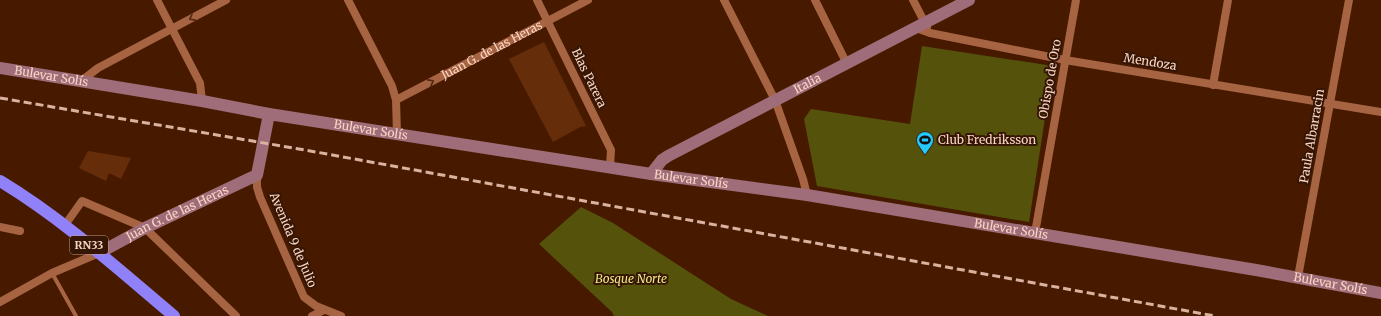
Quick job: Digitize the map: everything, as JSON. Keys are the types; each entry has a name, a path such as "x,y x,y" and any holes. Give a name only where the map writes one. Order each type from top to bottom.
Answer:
{"highway":[{"name":"RN33","path":"0,181 65,225 174,316"}],"street":[{"path":"156,0 200,83 202,101"},
{"path":"80,82 98,68 226,0"},
{"path":"348,0 392,86 396,100 397,134"},
{"name":"Blas Parera","path":"537,0 611,150 610,167"},
{"name":"Juan G. de las Heras","path":"396,100 588,0"},
{"path":"724,0 775,100 803,179 807,195"},
{"path":"815,0 847,64"},
{"path":"913,0 924,28"},
{"name":"Italia","path":"651,174 662,160 668,156 775,100 924,28 969,0"},
{"name":"Obispo de Oro","path":"1036,233 1076,0"},
{"path":"1213,84 1228,0"},
{"name":"Paula Albarracin","path":"1298,277 1349,0"},
{"name":"Mendoza","path":"924,28 1065,60 1381,112"},
{"name":"Bulevar Solís","path":"0,68 202,101 269,114 651,174 807,195 1298,277 1381,293"},
{"path":"257,175 269,114"},
{"name":"Juan G. de las Heras","path":"0,302 52,273 99,253 145,228 257,175"},
{"name":"Avenida 9 de Julio","path":"257,175 257,187 260,197 304,297 309,302 324,310 341,316"},
{"path":"65,225 82,201 145,228 236,316"},
{"path":"0,226 20,231"},
{"path":"312,316 324,310"}],"lane":[{"path":"52,273 76,316"}],"green space":[{"name":"Club Fredriksson","path":"922,46 1053,66 1029,222 817,186 804,119 811,109 910,124"},
{"name":"Bosque Norte","path":"581,207 613,223 731,299 768,316 614,316 612,312 539,244"}],"building":[{"path":"544,42 586,126 580,127 553,142 509,59"},
{"path":"88,151 131,158 121,179 109,173 106,181 79,168"}],"railway":[{"path":"0,98 305,150 1215,316"}],"place":[{"name":"Club Fredriksson","path":"925,155"}]}
